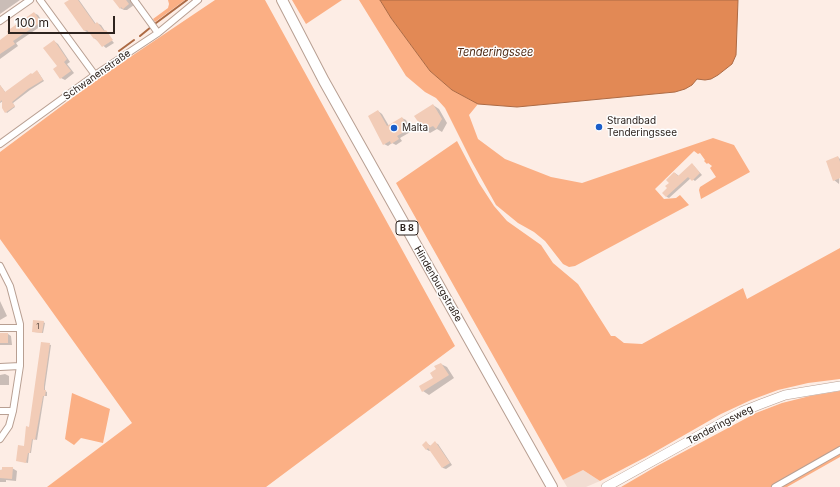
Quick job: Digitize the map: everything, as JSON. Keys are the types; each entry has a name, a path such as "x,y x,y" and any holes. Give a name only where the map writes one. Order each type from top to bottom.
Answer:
{"main road":[{"name":"Hindenburgstraße","path":"276,0 324,81 552,487"},
{"name":"Hindenburgstraße","path":"282,0 324,81"}],"street":[{"path":"0,21 30,0"},
{"path":"40,0 94,75"},
{"path":"134,0 158,33"},
{"name":"Schwanenstraße","path":"0,144 94,75 158,33 200,0"},
{"path":"0,266 2,276 10,286 20,328 20,366 14,411 9,426 0,439"},
{"path":"0,328 20,328"},
{"path":"0,367 20,366"},
{"name":"Tenderingsweg","path":"607,487 735,416 761,404 786,396 840,386"},
{"path":"0,412 14,411"},
{"path":"775,487 840,450"}],"shaded area":[{"path":"168,0 185,0 155,22 153,19 168,8"},
{"path":"215,0 265,0 455,346 266,487 47,487 132,423 0,239 0,152 99,78"},
{"path":"292,0 342,0 306,24"},
{"path":"359,0 380,0 391,18 430,71 452,90 478,104 469,115 478,139 505,159 551,177 582,183 713,138 734,145 750,172 701,199 699,190 700,187 716,177 710,168 712,166 704,161 705,160 700,153 698,154 694,151 655,189 664,199 676,198 680,195 689,205 575,266 569,267 563,264 545,241 534,232 518,223 496,205 472,162 445,108 436,98 425,92 406,76"},
{"path":"457,141 479,183 494,206 507,221 541,245 553,263 578,284 611,336 615,336 624,343 642,344 743,288 747,299 840,248 840,379 808,383 778,390 751,400 721,414 646,457 600,481 583,470 563,480 396,183"},
{"path":"840,391 840,449 772,487 621,487 756,413 782,403"},
{"path":"72,393 110,409 103,443 81,438 74,445 65,439"},
{"path":"840,452 840,457 787,487 778,487"},
{"path":"583,470 600,481 586,487 567,487 563,480"}],"water":[{"name":"Tenderingssee","path":"380,0 738,0 736,55 732,64 718,75 711,79 697,79 692,85 675,92 517,107 478,104 452,90 430,71 391,18"}],"building":[{"path":"69,0 78,0 95,24 97,22 104,31 106,30 113,40 102,47 87,30 84,31 64,3"},
{"path":"113,0 126,0 129,4 123,9 121,7 120,9"},
{"path":"34,12 41,22 13,41 15,44 0,54 0,40 8,34 7,31"},
{"path":"54,40 67,59 64,62 71,71 60,79 53,69 57,66 43,48"},
{"path":"37,70 43,80 28,89 12,102 15,106 5,113 2,108 2,100 0,102 0,85 5,92"},
{"path":"433,104 442,119 436,129 433,126 424,130 414,116"},
{"name":"Malta","path":"378,110 387,126 402,117 409,129 397,136 399,139 391,144 390,141 383,145 368,116"},
{"path":"838,156 840,162 840,178 833,181 826,161"},
{"path":"692,163 700,173 692,181 688,177 666,197 662,193 667,188 665,186 669,183 666,180 674,172 678,176"},
{"path":"33,320 44,321 42,333 32,332"},
{"path":"0,333 8,333 8,343 0,343"},
{"path":"41,342 50,343 44,385 44,390 46,390 45,396 43,396 35,440 32,439 30,453 28,453 26,463 16,461 18,445 24,446 26,426 29,427"},
{"path":"441,363 449,375 422,392 419,386 433,378 430,373 436,369 434,366"},
{"path":"426,441 430,446 435,441 450,463 442,468 428,448 426,450 422,445"},
{"path":"2,467 13,467 12,479 0,478 0,470 2,470"}],"waterway":[{"path":"156,23 187,0"},
{"path":"140,36 151,27"},
{"path":"119,51 134,40"}],"place":[{"name":"Strandbad Tenderingssee","path":"599,127"},
{"name":"Malta","path":"394,128"}]}
